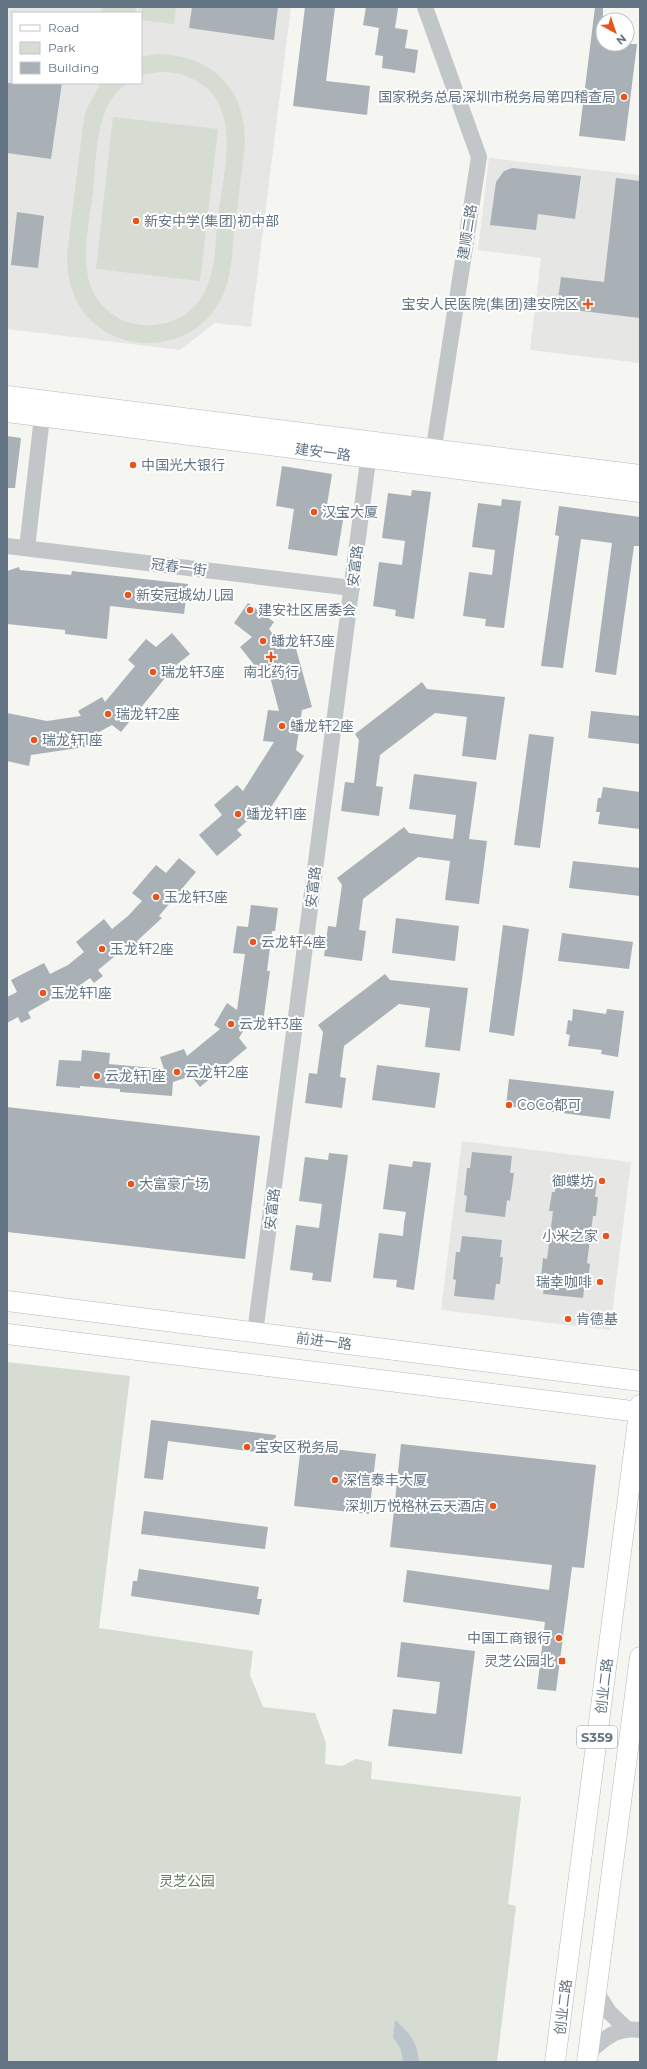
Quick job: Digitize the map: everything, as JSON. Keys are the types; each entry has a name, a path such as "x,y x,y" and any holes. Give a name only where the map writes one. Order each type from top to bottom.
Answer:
{"main road":[{"name":"建安一路","path":"7,396 433,458 640,492"},
{"name":"建安一路","path":"7,412 370,450"},
{"name":"建安一路","path":"433,458 640,476"},
{"name":"前进一路","path":"7,1301 640,1381"},
{"path":"7,1334 640,1409"},
{"path":"396,1380 408,1375 412,1366 409,1356 402,1351"},
{"name":"创业二路","path":"556,2062 640,1409"},
{"name":"S359","path":"588,2058 640,1657"}],"street":[{"name":"建顺二路","path":"425,7 479,157 433,458"},
{"path":"27,548 42,416"},
{"name":"安富路","path":"256,1333 370,450"},
{"name":"冠春一街","path":"7,546 352,588"},
{"path":"597,1993 609,2012 634,2030"},
{"path":"588,2058 608,2036 634,2030"}],"shaded area":[{"name":"新安中学(集团)初中部","path":"7,7 291,7 251,327 215,323 180,350 7,329"},
{"name":"宝安人民医院(集团)建安院区","path":"489,158 640,175 640,363 530,350 541,258 478,250"},
{"path":"462,1141 631,1162 610,1330 441,1310"},
{"path":"395,2020 412,2038 417,2049 419,2062 403,2062 400,2049 393,2038"}],"green space":[{"path":"102,7 136,7 135,12 101,12"},
{"path":"142,7 176,7 174,24 142,20"},
{"path":"157,54 177,56 194,61 209,68 222,78 232,91 239,106 244,124 245,144 233,251 227,285 224,293 208,318 192,331 175,339 156,343 136,342 117,337 100,328 85,314 73,293 69,278 67,254 86,110 100,84 127,84 117,92 109,104 103,117 99,132 86,243 88,276 93,291 102,304 120,319 132,323 155,325 174,320 192,309 201,299 208,284 213,266 226,160 227,140 225,121 219,104 208,89 191,78 166,72 142,76 142,57"},
{"path":"113,117 218,129 200,281 96,269"},
{"name":"灵芝公园","path":"7,1362 130,1376 99,1628 253,1651 250,1675 263,1707 315,1713 326,1743 325,1764 342,1766 356,1759 372,1762 371,1779 521,1797 508,1904 516,1906 497,2062 7,2062"}],"building":[{"path":"192,7 278,7 274,40 189,28"},
{"path":"305,7 335,7 326,81 370,86 367,115 293,106"},
{"path":"366,7 398,8 395,28 408,30 405,48 418,50 415,73 382,68 383,56 375,55 379,28 363,25"},
{"path":"595,7 603,7 603,12 595,12 595,52 635,52 635,44 637,44 625,141 579,136"},
{"path":"7,83 62,84 51,159 7,153"},
{"path":"512,168 581,176 575,219 538,214 536,230 490,225 496,182 504,171"},
{"path":"616,178 640,181 640,318 557,308 561,277 604,282"},
{"path":"17,212 44,216 38,268 11,265"},
{"path":"7,436 21,438 15,488 7,488"},
{"name":"汉宝大厦","path":"282,466 332,474 326,511 344,514 337,556 288,549 294,509 276,506"},
{"path":"412,490 431,492 414,619 395,616 396,610 373,606 379,562 402,565 405,541 382,538 388,493 411,496"},
{"path":"502,499 521,501 504,628 485,626 486,619 463,616 469,572 492,575 495,550 472,547 478,503 501,506"},
{"path":"559,506 640,517 640,546 634,546 616,675 595,672 612,543 581,539 563,668 541,666 559,536 555,535"},
{"path":"19,567 20,570 71,575 72,571 188,584 184,614 110,606 107,639 65,634 65,630 7,624 7,571"},
{"path":"248,603 274,622 269,629 284,648 295,645 312,707 302,710 296,750 304,756 268,812 262,808 237,830 242,835 217,856 199,835 222,815 214,805 237,785 243,791 274,742 263,741 268,710 279,711 267,665 259,671 240,647 252,637 234,623"},
{"path":"172,633 190,654 174,667 121,732 112,725 97,733 98,745 31,755 29,766 7,761 7,713 47,721 81,716 78,711 102,697 105,702 135,666 128,660 146,639 156,647"},
{"path":"422,682 427,689 505,697 496,760 462,756 467,717 435,713 380,755 376,786 383,787 379,816 341,811 345,782 354,783 359,740 355,734"},
{"path":"591,711 640,716 640,744 588,738"},
{"path":"529,734 554,737 540,848 514,845"},
{"path":"414,774 477,782 469,839 487,841 479,904 445,900 450,861 418,857 363,899 359,930 366,931 362,961 324,956 328,926 336,927 342,885 337,878 404,827 409,833 453,839 456,815 409,809"},
{"path":"603,787 640,792 640,829 598,824 600,812 596,812 598,798 601,798"},
{"path":"179,858 196,872 159,916 162,918 137,941 140,946 131,953 126,947 98,970 103,976 94,983 90,978 62,998 60,994 28,1012 31,1018 21,1023 18,1017 7,1023 7,997 17,992 11,980 44,963 50,974 68,965 84,952 76,942 104,919 112,929 128,916 142,901 132,893 156,865 166,873"},
{"path":"573,861 640,868 640,896 569,888"},
{"path":"251,905 278,908 275,931 272,931 267,971 270,971 263,1022 249,1021 239,1038 247,1048 200,1087 191,1076 173,1082 172,1096 120,1092 120,1089 56,1086 59,1060 81,1061 82,1050 110,1053 109,1064 164,1069 160,1057 184,1049 187,1056 220,1029 214,1025 227,1003 237,1010 245,954 233,953 237,926 248,927"},
{"path":"396,918 459,926 455,961 392,953"},
{"path":"503,925 529,929 514,1036 489,1032"},
{"path":"562,933 633,942 629,969 558,961"},
{"path":"385,974 390,980 468,988 460,1051 425,1047 430,1008 399,1004 344,1046 340,1077 346,1078 342,1108 305,1103 309,1073 317,1074 323,1032 318,1025"},
{"path":"573,1009 606,1014 607,1009 624,1011 618,1057 601,1054 602,1050 568,1046 570,1035 566,1034 568,1020 572,1021"},
{"path":"377,1065 440,1073 435,1108 372,1100"},
{"path":"509,1079 614,1091 610,1119 506,1106"},
{"name":"大富豪广场","path":"7,1107 260,1136 245,1259 7,1232"},
{"path":"472,1152 512,1156 510,1173 514,1173 510,1201 507,1200 505,1217 465,1212 467,1196 464,1195 467,1168 470,1168"},
{"path":"329,1153 348,1155 331,1282 312,1280 313,1273 290,1270 296,1225 319,1228 322,1204 299,1201 305,1157 328,1160"},
{"path":"413,1161 431,1163 414,1290 396,1287 397,1280 373,1278 379,1233 403,1236 406,1212 383,1209 389,1164 412,1167"},
{"path":"557,1176 597,1181 595,1197 598,1197 596,1216 593,1216 587,1263 590,1264 588,1282 585,1282 583,1298 543,1294 545,1278 541,1277 543,1258 547,1259 553,1211 549,1211 552,1192 555,1192"},
{"path":"462,1236 502,1240 500,1257 503,1257 500,1284 496,1284 494,1300 454,1296 456,1280 453,1279 456,1252 460,1252"},
{"name":"宝安区税务局","path":"151,1420 276,1435 273,1454 168,1441 163,1480 144,1478"},
{"name":"深圳万悦格林云天酒店","path":"401,1444 596,1465 584,1568 572,1567 556,1691 537,1689 545,1622 403,1602 407,1570 549,1590 552,1565 390,1547"},
{"name":"深信泰丰大厦","path":"301,1445 376,1454 369,1514 294,1506"},
{"path":"144,1511 268,1527 265,1549 141,1534"},
{"path":"139,1569 259,1587 257,1599 262,1599 259,1615 131,1596 133,1581 137,1581"},
{"path":"401,1642 475,1651 462,1754 388,1746 393,1709 436,1714 440,1682 397,1677"}],"place":[{"name":"国家税务总局深圳市税务局第四稽查局","path":"624,97"},
{"name":"新安中学(集团)初中部","path":"136,221"},
{"name":"宝安人民医院(集团)建安院区","path":"588,304"},
{"name":"中国光大银行","path":"133,465"},
{"name":"汉宝大厦","path":"314,512"},
{"name":"新安冠城幼儿园","path":"128,595"},
{"name":"建安社区居委会","path":"250,610"},
{"name":"蟠龙轩3座","path":"263,641"},
{"name":"南北药行","path":"271,657"},
{"name":"瑞龙轩3座","path":"153,672"},
{"name":"瑞龙轩2座","path":"108,714"},
{"name":"蟠龙轩2座","path":"282,726"},
{"name":"瑞龙轩1座","path":"34,740"},
{"name":"蟠龙轩1座","path":"238,814"},
{"name":"玉龙轩3座","path":"156,897"},
{"name":"云龙轩4座","path":"253,942"},
{"name":"玉龙轩2座","path":"102,949"},
{"name":"玉龙轩1座","path":"43,993"},
{"name":"云龙轩3座","path":"231,1024"},
{"name":"云龙轩2座","path":"177,1072"},
{"name":"云龙轩1座","path":"97,1076"},
{"name":"CoCo都可","path":"509,1105"},
{"name":"御蝶坊","path":"602,1181"},
{"name":"大富豪广场","path":"131,1184"},
{"name":"小米之家","path":"606,1236"},
{"name":"瑞幸咖啡","path":"600,1282"},
{"name":"肯德基","path":"568,1319"},
{"name":"宝安区税务局","path":"247,1447"},
{"name":"深信泰丰大厦","path":"335,1480"},
{"name":"深圳万悦格林云天酒店","path":"493,1506"},
{"name":"中国工商银行","path":"559,1638"},
{"name":"灵芝公园北","path":"562,1661"}]}
